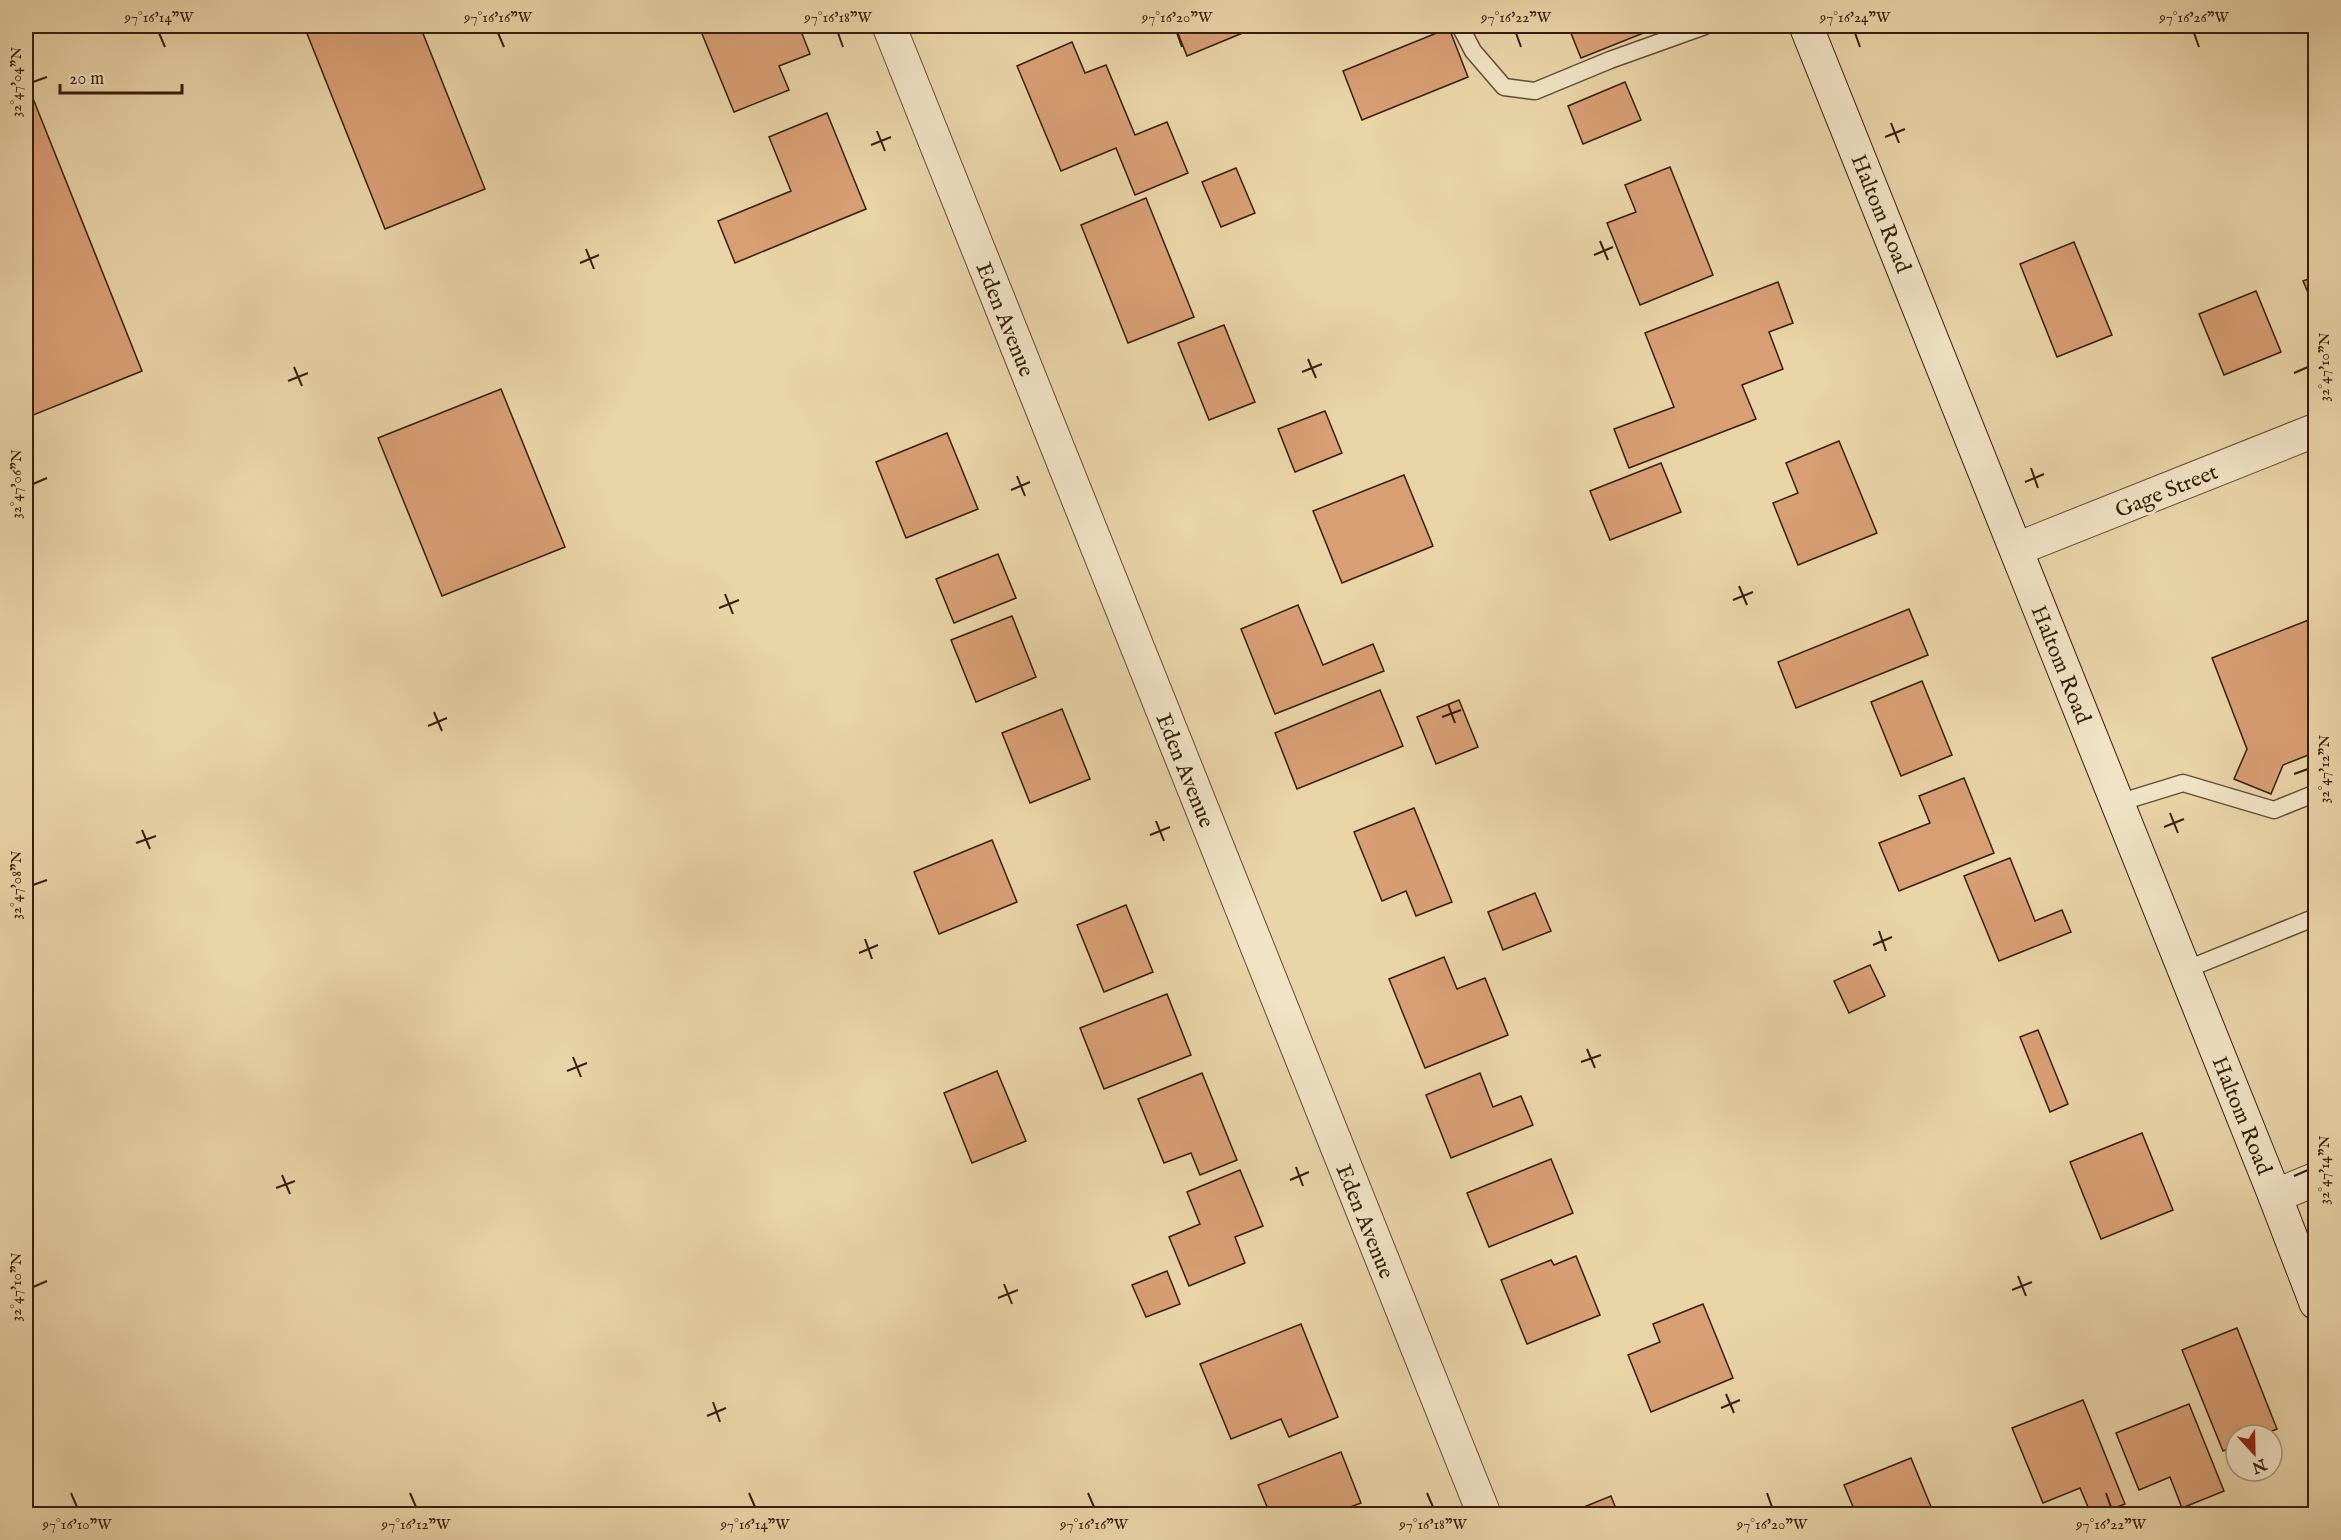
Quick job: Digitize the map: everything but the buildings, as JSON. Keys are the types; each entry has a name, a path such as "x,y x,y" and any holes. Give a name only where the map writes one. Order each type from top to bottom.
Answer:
{"street":[{"name":"Eden Avenue","path":"889,26 1484,1515"},
{"name":"Haltom Road","path":"1806,26 2017,549 2316,1303"},
{"name":"Gage Street","path":"2017,549 2316,430"},
{"path":"2275,1196 2316,1179"}],"lane":[{"path":"1460,26 1473,51 1504,87 1535,91 1610,60 1705,26"},
{"path":"2118,803 2183,783 2274,810 2316,794"},
{"path":"2185,970 2316,917"}]}
